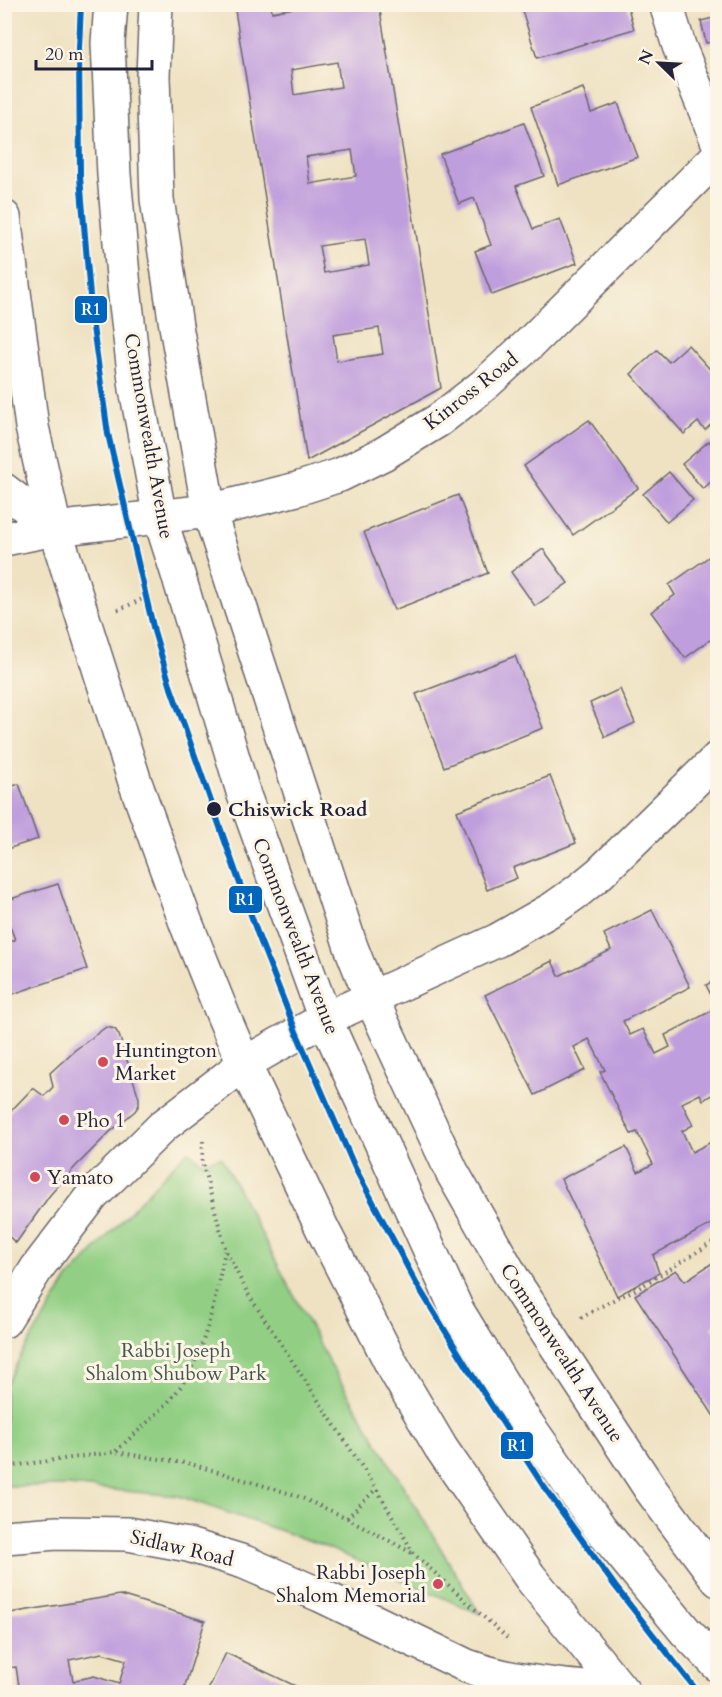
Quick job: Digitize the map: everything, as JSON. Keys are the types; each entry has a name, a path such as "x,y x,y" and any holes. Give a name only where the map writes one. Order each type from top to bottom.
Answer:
{"street":[{"name":"Commonwealth Avenue","path":"111,4 108,43 114,175 124,287 136,389 160,518 244,795 325,1019 453,1300 469,1330 523,1418 600,1528 686,1632 717,1665"},
{"name":"Commonwealth Avenue","path":"156,4 153,76 157,199 176,326 209,511 350,943 372,998 452,1172 517,1286 651,1490 717,1580"},
{"path":"666,4 679,45 717,141"},
{"name":"Kinross Road","path":"4,538 55,529 209,511 297,489 340,475 383,454 439,420 529,344 717,156"},
{"path":"4,217 32,428 55,529 135,782 186,923 223,1015 323,1230 387,1354 441,1448 530,1577 623,1692"},
{"path":"4,490 55,529"},
{"path":"4,1322 37,1268 92,1196 164,1126 244,1064 325,1019 498,940 554,908 578,891 611,862 717,758"},
{"name":"Sidlaw Road","path":"4,1537 57,1533 128,1534 188,1545 244,1562 488,1674 623,1692"}],"path":[{"path":"112,613 153,594"},
{"path":"204,1131 202,1162 226,1251 248,1294 376,1488 414,1554"},
{"path":"579,1319 639,1288 717,1239"},
{"path":"115,1452 164,1405 186,1379 207,1332 226,1251"},
{"path":"4,1467 115,1452 191,1464 295,1495 347,1518 414,1554 511,1640"},
{"path":"347,1518 376,1488"}],"green space":[{"name":"Rabbi Joseph Shalom Shubow Park","path":"188,1151 202,1162 221,1157 330,1364 480,1614 319,1544 179,1496 68,1486 5,1486 5,1387 21,1355 68,1279"}],"building":[{"path":"234,4 271,4 272,12 315,4 379,4 441,388 307,461","holes":["337,62 341,87 294,95 291,70","352,150 356,176 310,184 306,157","365,239 369,265 324,273 319,246","379,328 383,354 337,361 333,335"]},
{"path":"520,4 627,4 634,29 537,58"},
{"path":"717,17 717,52 713,42 706,43 701,21"},
{"path":"583,88 591,113 618,103 638,157 558,185 531,107"},
{"path":"524,123 544,176 516,186 533,229 560,219 577,263 492,295 475,251 491,245 474,198 459,204 440,154"},
{"path":"688,345 717,377 717,419 705,430 698,422 684,434 631,374 657,350 669,362"},
{"path":"589,420 638,488 573,535 524,466"},
{"path":"709,441 717,451 717,476 703,489 682,464"},
{"path":"669,472 693,500 667,522 643,494"},
{"path":"458,495 488,573 394,610 364,532"},
{"path":"543,549 568,583 535,606 511,572"},
{"path":"710,556 717,567 717,635 685,658 651,612 675,595 669,585"},
{"path":"515,656 543,728 444,767 416,694"},
{"path":"620,689 635,723 605,737 590,703"},
{"path":"550,776 576,843 513,868 517,878 487,890 457,811"},
{"path":"19,784 38,839 4,850 4,789"},
{"path":"58,884 87,969 4,997 4,943 15,940 4,909 4,901"},
{"path":"652,910 690,987 623,1021 630,1035 643,1029 656,1054 670,1047 665,1035 717,1008 717,1092 703,1100 700,1094 682,1103 693,1125 682,1131 692,1152 717,1139 717,1221 653,1255 659,1273 617,1296 561,1179 626,1147 638,1172 653,1164 637,1132 631,1134 600,1072 605,1070 589,1039 574,1047 585,1070 535,1095 485,995 552,961 559,976 611,950 604,934"},
{"path":"717,979 717,1007 706,985"},
{"path":"106,1027 115,1029 119,1035 139,1098 139,1105 76,1166 50,1195 16,1243 4,1232 4,1118 33,1088 44,1096 53,1087 50,1073 75,1050"},
{"path":"717,1260 717,1323 712,1327 717,1334 717,1421 635,1295 676,1270 685,1281"},
{"path":"120,1595 205,1621 183,1692 20,1692 16,1667 4,1668 4,1614","holes":["102,1653 126,1660 119,1684 94,1676 73,1681 69,1660"]},
{"path":"226,1653 308,1692 207,1692"}],"transit line":[{"name":"R1","path":"81,4 80,177 92,320 108,434 154,631 171,688 258,935 297,1034 355,1168 416,1283 542,1484 615,1586 698,1692"}],"place":[{"name":"Chiswick Road","path":"214,809"},
{"name":"Huntington Market","path":"103,1062"},
{"name":"Pho 1","path":"64,1120"},
{"name":"Yamato","path":"35,1177"},
{"name":"Rabbi Joseph Shalom Memorial","path":"438,1584"}]}
